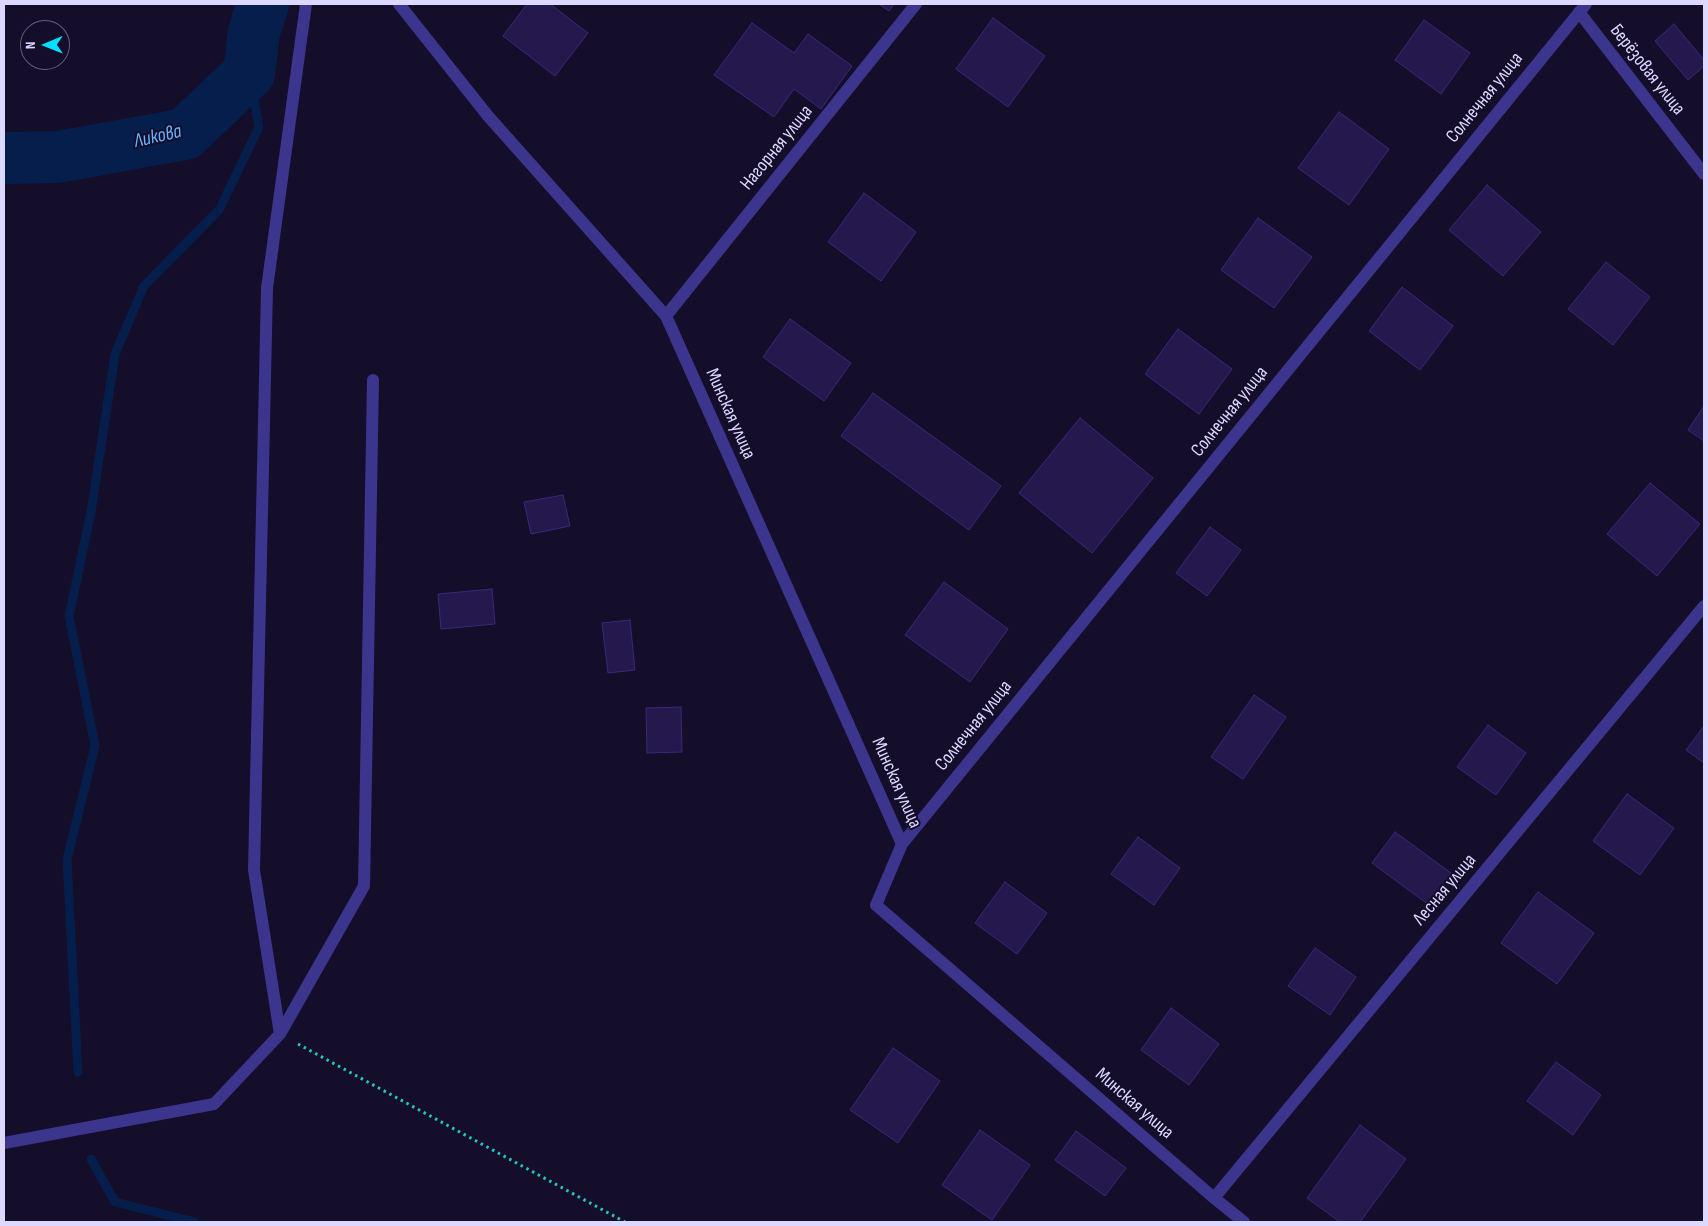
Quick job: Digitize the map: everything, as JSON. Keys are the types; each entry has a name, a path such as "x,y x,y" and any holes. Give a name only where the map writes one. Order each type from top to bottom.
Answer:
{"street":[{"path":"280,1034 254,870 266,327 267,288 306,4"},
{"name":"Минская улица","path":"399,4 488,116 666,316 902,844 876,905 1244,1222"},
{"name":"Нагорная улица","path":"666,316 916,4"},
{"name":"Берёзовая улица","path":"1583,8 1704,174"},
{"name":"Солнечная улица","path":"902,844 1583,8"},
{"path":"4,1143 214,1104 280,1034 364,886 373,380"},
{"name":"Лесная улица","path":"1214,1198 1704,606"}],"path":[{"path":"280,1034 625,1222"}],"building":[{"path":"527,4 550,4 588,33 555,76 503,36"},
{"path":"879,4 894,4 889,11"},
{"path":"993,18 1045,56 1008,107 956,69"},
{"path":"1424,20 1470,53 1441,94 1395,60"},
{"path":"752,23 794,53 808,34 852,66 821,109 794,89 774,117 714,75"},
{"path":"1674,24 1704,60 1704,66 1688,80 1655,41"},
{"path":"1339,112 1389,149 1349,205 1298,168"},
{"path":"1487,185 1541,232 1503,276 1449,230"},
{"path":"864,193 916,232 881,281 828,242"},
{"path":"1258,218 1312,257 1274,308 1221,270"},
{"path":"1606,262 1650,297 1613,345 1568,309"},
{"path":"1402,287 1453,326 1420,370 1369,331"},
{"path":"790,319 851,363 824,401 763,357"},
{"path":"1178,329 1232,369 1199,414 1145,374"},
{"path":"873,393 1001,486 969,530 841,436"},
{"path":"1704,406 1704,441 1688,430"},
{"path":"1080,418 1153,478 1092,553 1019,493"},
{"path":"1650,483 1700,524 1657,576 1607,534"},
{"path":"563,495 570,526 531,534 524,502"},
{"path":"1210,527 1241,550 1207,596 1176,573"},
{"path":"944,582 1008,629 970,682 905,635"},
{"path":"492,589 495,624 441,629 438,594"},
{"path":"630,620 635,670 608,673 602,623"},
{"path":"1254,695 1286,717 1243,779 1211,757"},
{"path":"681,707 682,752 647,753 646,708"},
{"path":"1488,725 1526,753 1496,795 1457,767"},
{"path":"1704,726 1704,763 1686,750"},
{"path":"1627,794 1674,828 1640,875 1593,841"},
{"path":"1395,832 1451,873 1429,905 1372,863"},
{"path":"1138,837 1180,868 1154,905 1111,874"},
{"path":"1005,882 1047,913 1017,954 975,923"},
{"path":"1538,892 1594,933 1557,984 1501,943"},
{"path":"1315,948 1356,977 1330,1015 1288,986"},
{"path":"1171,1008 1219,1044 1189,1085 1141,1050"},
{"path":"893,1048 940,1081 898,1143 850,1110"},
{"path":"1556,1062 1601,1095 1573,1135 1527,1101"},
{"path":"1360,1125 1406,1159 1360,1222 1340,1222 1307,1198"},
{"path":"980,1130 1030,1165 992,1220 942,1185"},
{"path":"1076,1131 1126,1168 1105,1196 1055,1160"}],"waterway":[{"name":"Ликова","path":"4,158 58,157 185,134 249,73 254,32 263,4"},
{"path":"78,1072 67,859 95,746 69,616 91,512 115,354 144,286 219,210 259,127 249,73"},
{"path":"91,1159 115,1202 195,1222"}]}
